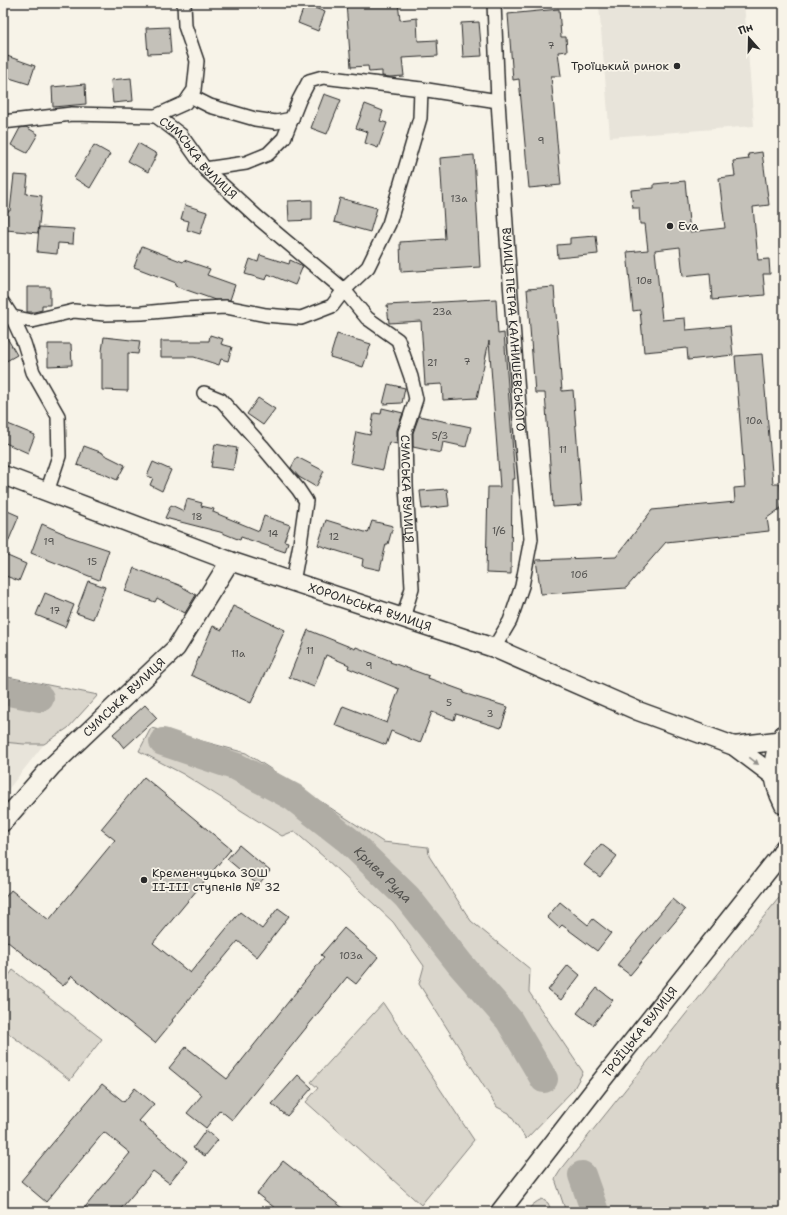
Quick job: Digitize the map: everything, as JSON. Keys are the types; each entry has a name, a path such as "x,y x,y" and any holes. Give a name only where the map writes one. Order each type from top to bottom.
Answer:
{"street":[{"path":"184,3 185,26 198,61 194,90 190,96 210,106 255,119 276,122 292,119"},
{"name":"ВУЛИЦЯ ПЕТРА КАЛНИШЕВСЬКОГО","path":"494,3 498,101 520,428 531,539 522,586 510,622 494,648"},
{"path":"205,168 246,163 268,154 284,138 309,80 323,77 421,89 498,101"},
{"path":"8,317 32,321 74,311 105,314 226,307 266,315 301,318 332,306 344,290 368,267 389,224 420,118 421,89"},
{"name":"СУМСЬКА ВУЛИЦЯ","path":"190,96 185,103 156,116 181,135 205,168 257,217 344,290 367,318 398,340 411,377 416,399 405,432 406,485 412,588 403,618"},
{"path":"3,122 72,114 156,116"},
{"path":"3,304 8,317 24,343 33,372 58,416 59,456 47,492"},
{"path":"204,393 221,400 306,501 293,582"},
{"name":"ХОРОЛЬСЬКА ВУЛИЦЯ","path":"3,475 230,561 494,648 638,711 734,746"},
{"name":"СУМСЬКА ВУЛИЦЯ","path":"3,822 51,767 176,648 230,561"},
{"path":"734,746 783,739"},
{"path":"783,739 774,759 774,776 779,795 784,805"},
{"path":"734,746 774,776"},
{"name":"ТРОЇЦЬКА ВУЛИЦЯ","path":"500,1212 598,1085 783,851"}],"shaded area":[{"name":"Троїцький ринок","path":"637,3 744,3 754,126 610,137 599,6"},
{"path":"3,676 98,695 68,728 44,744 3,742"},
{"path":"151,728 246,753 383,842 428,847 429,856 471,921 530,969 529,992 583,1072 573,1090 526,1139 509,1113 497,1107 419,984 424,966 393,922 294,831 282,836 183,774 139,751"},
{"path":"3,742 44,744 3,796"},
{"path":"784,894 784,1212 566,1212 555,1179 560,1171 778,899"},
{"path":"13,970 102,1039 70,1080 3,1029 3,983"},
{"path":"383,1003 474,1140 421,1205 306,1102 318,1088 311,1082"},
{"path":"542,1199 548,1203 552,1212 526,1212 533,1204"}],"building":[{"path":"346,3 398,3 400,20 417,18 418,41 437,40 438,56 402,58 404,76 382,76 382,71 369,72 368,66 351,67"},
{"path":"305,4 325,12 318,31 298,23"},
{"path":"559,9 561,37 566,37 567,51 558,52 561,76 551,76 561,185 529,188 519,79 513,80 508,14"},
{"path":"479,22 482,56 463,57 461,23"},
{"path":"169,27 171,53 148,54 146,28"},
{"path":"7,56 35,66 29,84 3,76 3,66"},
{"path":"131,78 133,101 113,103 111,80"},
{"path":"85,84 86,104 53,107 52,87"},
{"path":"324,94 341,100 327,134 311,128"},
{"path":"365,104 383,111 380,121 387,123 378,148 365,143 368,132 356,128"},
{"path":"26,127 38,134 27,153 11,145 20,128"},
{"path":"138,143 157,154 148,172 128,161"},
{"path":"94,145 110,154 90,188 74,178"},
{"path":"762,152 769,205 753,207 758,260 769,259 770,274 763,274 765,295 712,300 710,273 683,276 680,247 655,250 662,320 685,318 686,330 730,326 733,355 688,360 687,348 644,352 640,310 633,311 627,252 648,250 645,224 640,224 639,208 633,208 631,190 654,188 654,184 685,181 690,232 725,228 719,178 735,176 733,161 749,159 748,154"},
{"path":"474,155 480,267 401,272 400,242 445,239 440,158"},
{"path":"14,175 28,176 26,194 42,196 38,233 6,230 7,211 10,211"},
{"path":"340,198 377,208 370,232 334,222"},
{"path":"312,200 312,220 289,221 288,201"},
{"path":"185,205 207,212 200,234 187,230 189,221 181,219"},
{"path":"39,227 74,229 73,244 58,243 57,254 37,252"},
{"path":"596,236 598,254 558,258 557,245 570,244 570,238"},
{"path":"142,246 183,262 184,260 210,269 207,275 235,285 230,300 215,300 175,286 176,283 134,267"},
{"path":"260,255 289,264 290,260 303,266 295,285 268,274 266,280 245,274 250,259 258,262"},
{"path":"27,287 50,287 50,305 42,305 42,310 27,312"},
{"path":"554,287 562,391 573,390 582,505 553,507 545,393 535,393 527,289"},
{"path":"496,299 498,334 504,333 515,479 512,479 511,574 486,573 488,487 500,487 489,341 477,398 443,400 442,384 425,385 421,321 389,323 387,305"},
{"path":"3,331 17,355 3,363"},
{"path":"337,334 371,344 363,367 330,357"},
{"path":"210,335 223,339 221,344 232,347 228,361 221,359 219,365 194,357 161,357 161,341 209,341"},
{"path":"104,337 140,341 138,354 128,353 128,391 102,390 102,351"},
{"path":"48,344 71,344 72,365 48,366"},
{"path":"762,354 773,484 780,484 783,501 781,508 767,518 769,531 666,542 626,588 541,594 536,560 616,557 652,510 735,502 734,488 745,487 735,356"},
{"path":"388,384 405,388 402,403 383,404"},
{"path":"258,398 275,409 263,425 247,414"},
{"path":"382,408 403,413 397,430 397,444 389,442 383,470 350,463 356,432 370,435 374,413 381,414"},
{"path":"419,416 471,427 466,447 443,442 441,453 413,447 413,433"},
{"path":"3,422 35,435 28,453 3,442"},
{"path":"215,444 237,448 233,470 211,467"},
{"path":"84,446 103,453 125,465 117,480 77,465"},
{"path":"297,457 324,471 316,487 299,477 291,468"},
{"path":"153,462 171,470 162,491 150,485 153,478 147,476"},
{"path":"447,489 449,506 422,509 420,491"},
{"path":"187,499 202,503 201,506 214,509 213,512 259,531 264,516 290,525 284,541 288,542 285,552 241,537 240,540 220,532 165,518 171,505 184,511"},
{"path":"3,509 19,516 3,554"},
{"path":"326,520 368,533 372,521 393,526 388,544 386,544 380,570 362,566 363,559 318,545"},
{"path":"42,524 65,535 109,550 99,580 31,553"},
{"path":"3,554 26,564 19,581 3,575"},
{"path":"134,568 179,585 196,595 185,613 157,598 155,602 125,591"},
{"path":"88,581 105,587 93,619 76,613"},
{"path":"45,593 74,605 65,627 36,615"},
{"path":"233,606 285,630 251,703 191,675 213,626 222,630"},
{"path":"308,630 429,676 428,678 464,691 463,693 508,707 501,728 456,714 454,720 432,712 420,743 391,731 386,745 335,725 343,706 387,723 399,689 348,668 349,665 326,655 314,687 289,677"},
{"path":"145,705 157,718 124,748 113,734"},
{"name":"Кременчуцька ЗОШ ІІ-ІІІ ступенів № 32","path":"144,777 231,849 153,943 190,973 240,912 262,929 278,908 289,916 257,957 238,941 172,1020 173,1021 155,1043 72,976 63,986 3,938 3,900 11,890 49,920 115,840 101,829"},
{"path":"601,844 617,856 600,877 584,865"},
{"path":"239,845 270,871 258,885 227,859"},
{"path":"672,899 685,910 630,975 617,965"},
{"path":"560,902 588,925 593,919 611,933 597,951 562,925 559,928 547,917"},
{"path":"344,928 378,957 356,984 347,977 232,1120 220,1110 206,1128 187,1113 202,1095 169,1068 186,1047 227,1079 324,957 321,955"},
{"path":"568,965 580,975 561,1000 548,990"},
{"path":"597,988 613,1000 593,1025 577,1013"},
{"path":"298,1075 312,1088 287,1116 272,1104"},
{"path":"102,1084 124,1102 135,1088 154,1104 139,1121 187,1161 169,1183 153,1171 118,1212 81,1212 130,1153 104,1132 46,1202 21,1181"},
{"path":"206,1130 218,1140 205,1156 193,1148"},
{"path":"283,1161 348,1212 280,1212 257,1194"}],"waterway":[{"name":"Крива Руда","path":"3,691 40,698"},
{"name":"Крива Руда","path":"163,742 237,767 293,797 348,840 407,897 460,964 509,1020 544,1079"},
{"name":"Крива Руда","path":"582,1175 595,1212"}],"place":[{"name":"Троїцький ринок","path":"677,66"},
{"name":"Eva","path":"670,226"},
{"name":"Кременчуцька ЗОШ ІІ-ІІІ ступенів № 32","path":"144,880"}]}
